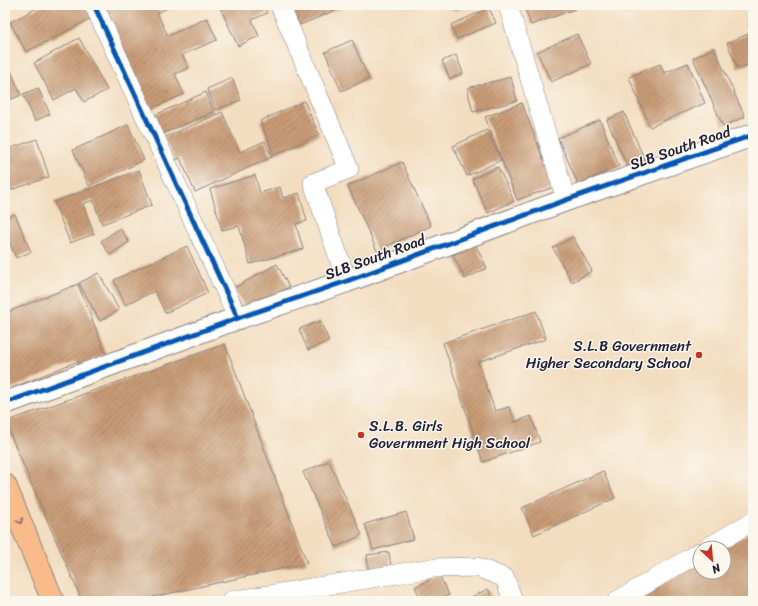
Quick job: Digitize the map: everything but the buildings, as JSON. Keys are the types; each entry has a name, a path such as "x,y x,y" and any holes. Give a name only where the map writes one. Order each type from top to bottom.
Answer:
{"main road":[{"path":"6,489 53,601"}],"street":[{"path":"94,5 238,318"},
{"path":"280,5 349,169 313,183 347,281"},
{"path":"508,5 566,200"},
{"name":"SLB South Road","path":"5,403 238,318 347,281 566,200 753,135"},
{"path":"720,540 753,520"},
{"path":"617,601 692,557"},
{"path":"231,601 433,568 477,567 506,578 513,601"}],"cycle path":[{"path":"94,5 238,318"},
{"path":"5,403 238,318 347,281 566,200 753,135"}],"place":[{"name":"S.L.B Government Higher Secondary School","path":"699,355"},
{"name":"S.L.B. Girls Government High School","path":"361,435"}]}
